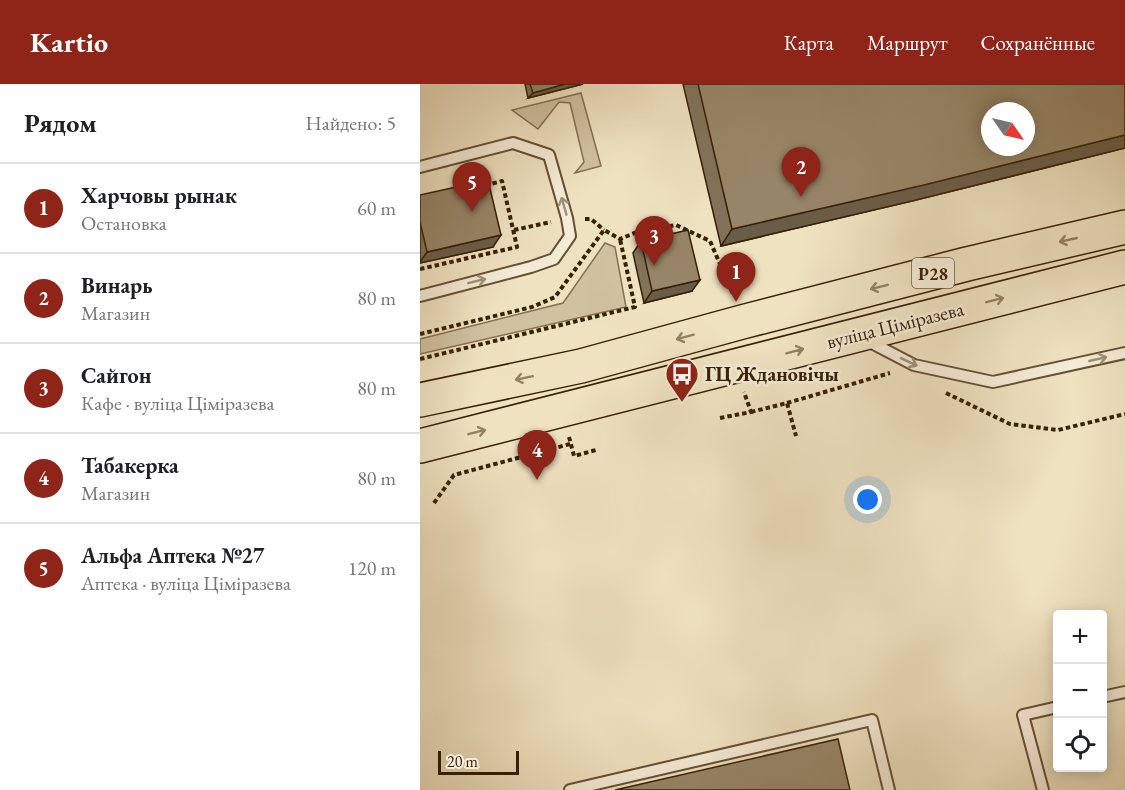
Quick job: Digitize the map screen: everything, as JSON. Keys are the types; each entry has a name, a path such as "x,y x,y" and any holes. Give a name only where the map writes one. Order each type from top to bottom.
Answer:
{"main road":[{"name":"вуліца Ціміразева","path":"420,400 581,366 933,273 1125,227"},
{"name":"вуліца Ціміразева","path":"420,446 1125,267"}],"lane":[{"path":"420,167 513,142 549,155 570,236 554,259 420,296"},
{"path":"857,335 914,365 993,382 1125,353"},
{"path":"1107,696 1125,692"},
{"path":"1043,790 1023,716 1053,708"},
{"path":"570,790 872,720 889,790"}],"path":[{"path":"420,268 517,247 502,181 482,186"},
{"path":"620,239 637,232 676,225 710,241 736,302"},
{"path":"420,334 532,307 555,297 604,230 620,239 635,307 420,359"},
{"path":"720,418 787,403 899,370"},
{"path":"743,387 751,412"},
{"path":"940,390 1010,424 1058,430 1125,414"},
{"path":"787,403 796,436"},
{"path":"567,431 574,456 596,450"},
{"path":"435,503 454,475 570,444"}],"shaded area":[{"path":"581,93 601,166 575,173 584,162 570,103 559,102 538,129 512,110"},
{"path":"605,243 615,247 626,307 420,354 420,339 563,303"}],"building":[{"path":"530,84 565,84 533,93"},
{"path":"698,84 1125,84 1125,135 924,185 732,229"},
{"path":"488,180 501,235 427,252 420,222 420,195"},
{"path":"688,230 700,280 652,291 641,241"},
{"path":"838,739 850,790 615,790"}],"place":[{"name":"Винарь","path":"801,197"},
{"name":"Альфа Аптека №27","path":"472,212"},
{"name":"Сайгон","path":"654,266"},
{"name":"Харчовы рынак","path":"736,302"},
{"name":"ГЦ Ждановічы","path":"682,403"},
{"name":"Табакерка","path":"537,480"}]}
